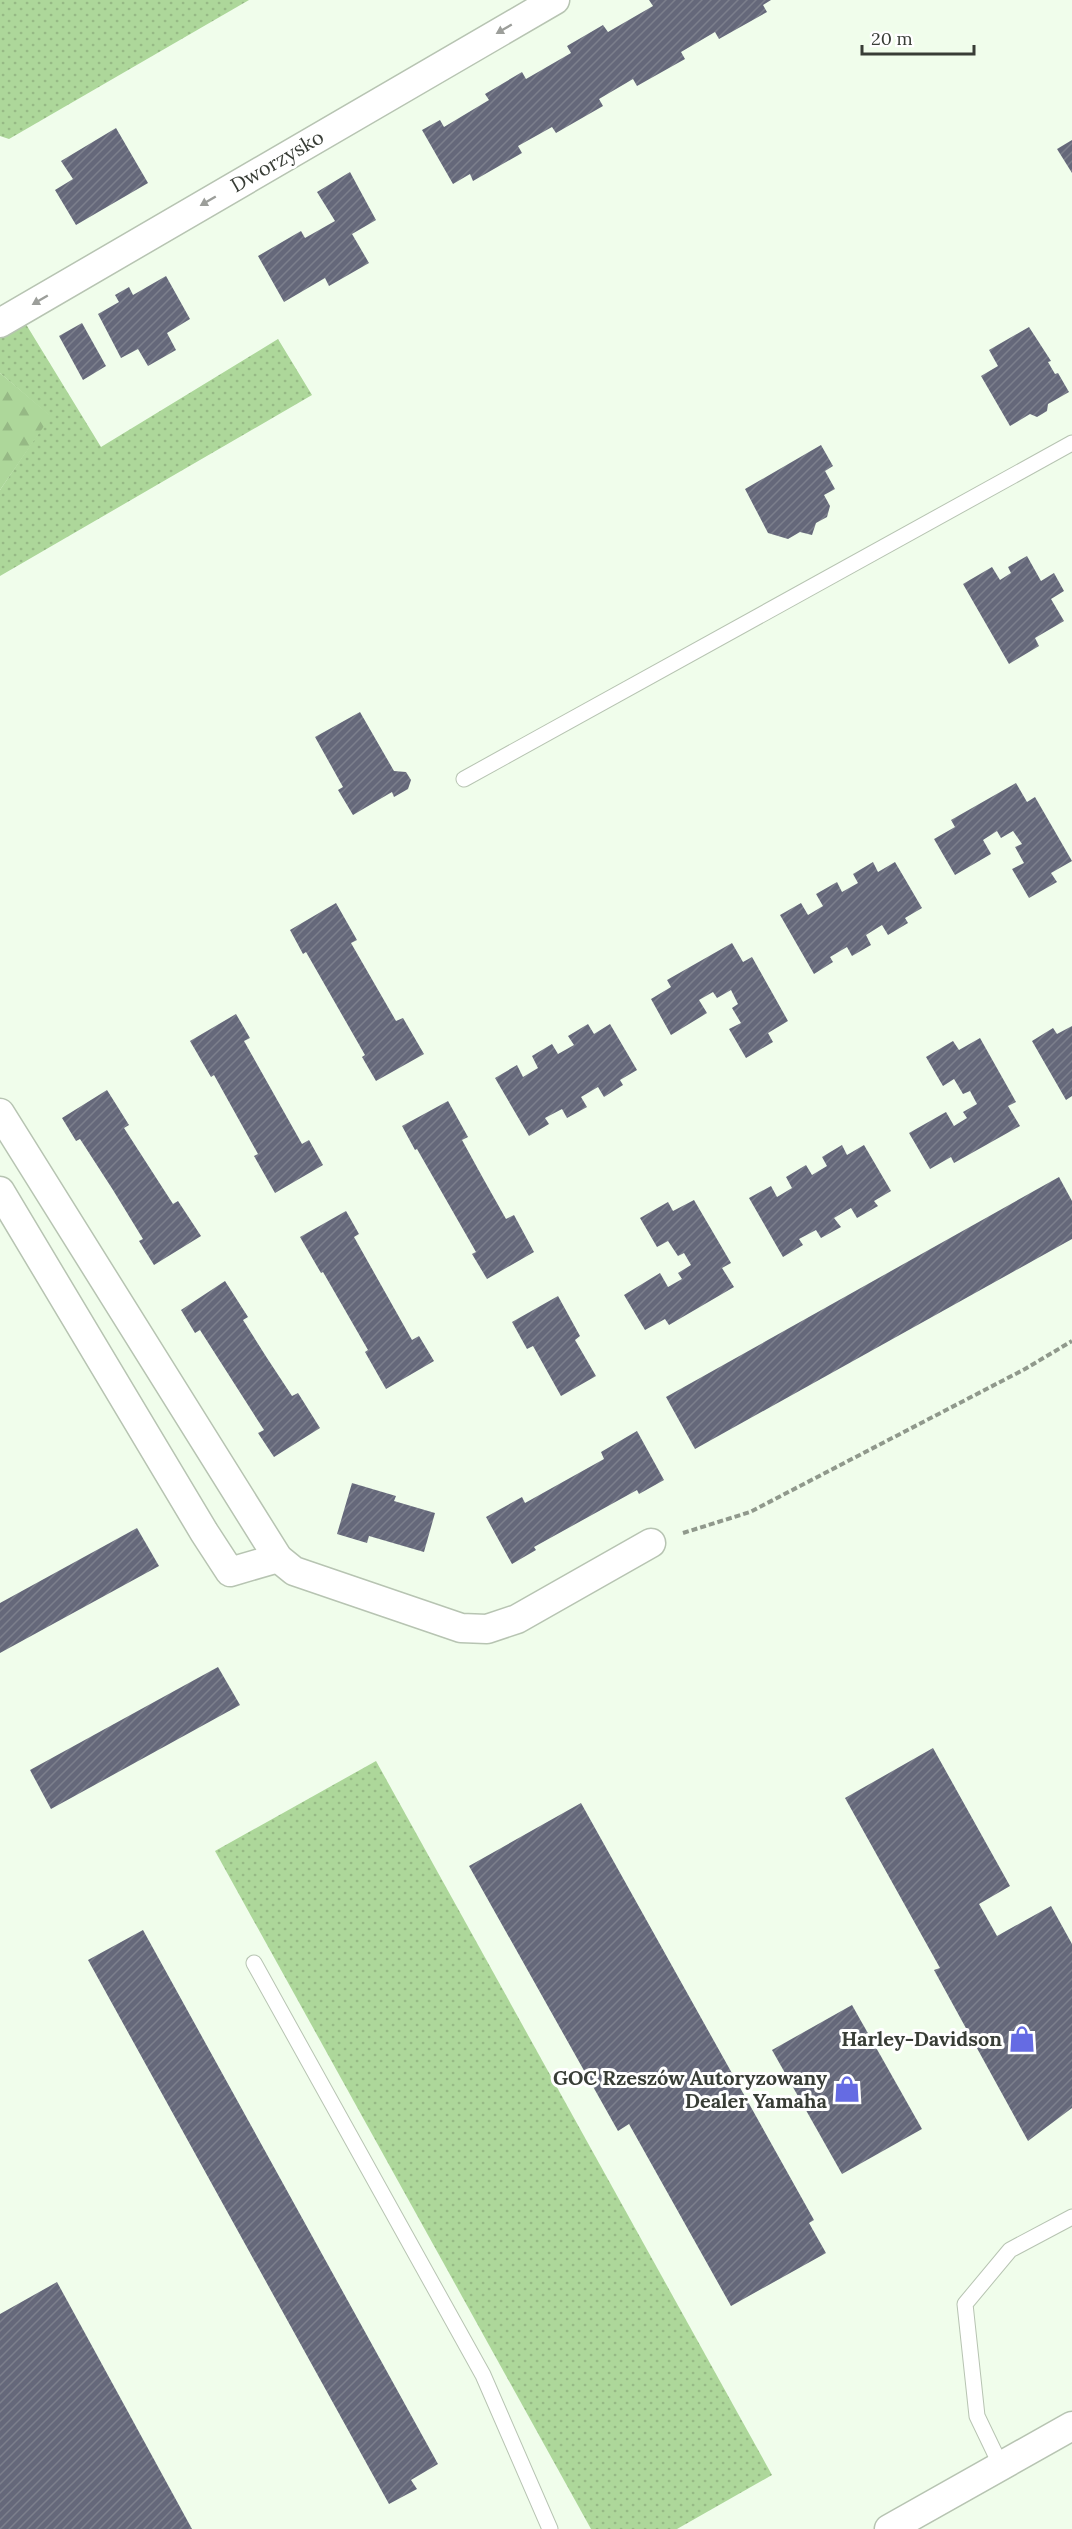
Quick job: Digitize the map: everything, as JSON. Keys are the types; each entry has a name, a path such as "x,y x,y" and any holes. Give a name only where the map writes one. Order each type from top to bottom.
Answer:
{"street":[{"name":"Dworzysko","path":"0,323 555,0"},
{"path":"0,1113 278,1558 294,1570 461,1628 487,1629 517,1619 651,1543"},
{"path":"0,1191 230,1572 278,1558"},
{"path":"889,2529 1072,2426"}],"lane":[{"path":"464,779 1072,443"},
{"path":"254,1963 483,2375 550,2529"},
{"path":"1001,2466 977,2416 965,2304 1010,2250 1072,2217"}],"path":[{"path":"651,1543 750,1512 1025,1369 1072,1341"}],"green space":[{"path":"0,0 249,0 9,139 0,136"},
{"path":"24,321 101,447 278,339 312,395 0,576 0,490 50,416 0,373 0,336"},
{"path":"0,373 51,416 0,490"},
{"path":"376,1761 772,2475 677,2529 591,2529 215,1851"}],"building":[{"path":"649,0 771,0 763,5 767,12 719,39 715,32 681,52 685,59 637,86 633,79 599,99 603,106 556,133 552,127 518,146 522,153 473,181 470,174 453,184 422,130 440,120 444,127 489,100 485,94 522,72 526,79 571,53 567,46 603,25 608,32 653,6"},
{"path":"116,128 148,183 76,225 55,190 73,179 61,161"},
{"path":"1072,140 1072,173 1057,149"},
{"path":"350,172 376,220 352,234 369,263 329,286 325,278 284,302 258,256 301,231 305,238 335,221 317,192"},
{"path":"166,276 190,319 167,333 176,350 148,366 138,349 121,358 98,314 119,302 115,295 129,287 133,295"},
{"path":"82,323 106,366 83,380 59,336"},
{"path":"1029,327 1051,361 1048,362 1055,374 1058,373 1069,392 1048,404 1047,411 1037,417 1030,414 1010,426 981,376 998,366 989,350"},
{"path":"821,445 833,466 825,471 835,489 824,495 830,506 827,517 816,523 812,535 800,532 788,539 768,533 745,489"},
{"path":"1027,556 1041,581 1054,573 1064,591 1051,599 1064,621 1035,638 1039,646 1009,664 963,584 992,567 1000,580 1011,573 1008,567"},
{"path":"360,712 394,771 406,772 411,780 408,789 394,797 392,792 353,815 338,790 343,787 315,737"},
{"path":"1016,783 1027,802 1035,797 1072,861 1051,873 1057,882 1029,898 1012,869 1024,863 1015,847 1022,844 1013,831 1001,838 997,831 983,840 991,854 955,875 934,839 955,827 951,820"},
{"path":"873,862 878,872 895,862 922,908 905,918 908,923 888,935 882,925 866,935 871,945 852,956 847,947 830,957 833,962 814,974 780,915 801,903 808,915 823,906 816,894 837,882 842,892 858,883 853,874"},
{"path":"336,903 357,940 351,943 396,1021 403,1018 424,1054 376,1081 362,1057 365,1055 306,952 303,954 290,930"},
{"path":"732,943 743,962 752,957 788,1021 768,1033 773,1042 746,1058 729,1029 741,1023 732,1008 738,1004 731,990 717,998 713,992 699,1000 707,1013 671,1035 651,999 671,987 667,980"},
{"path":"236,1014 250,1038 244,1041 302,1144 309,1140 323,1165 275,1193 254,1156 258,1154 214,1075 211,1077 190,1041"},
{"path":"588,1024 594,1034 610,1024 637,1070 620,1080 623,1085 604,1097 598,1087 581,1097 587,1107 567,1118 562,1109 545,1118 549,1124 529,1136 495,1078 517,1065 523,1077 538,1068 532,1056 552,1044 558,1054 574,1045 568,1036"},
{"path":"1072,1026 1072,1096 1066,1100 1032,1041 1053,1028 1057,1034"},
{"path":"980,1038 1016,1102 1008,1106 1020,1126 954,1163 951,1157 930,1169 909,1133 946,1112 954,1126 967,1118 963,1112 977,1104 970,1091 963,1094 954,1079 943,1086 926,1057 953,1041 959,1050"},
{"path":"107,1090 129,1125 124,1128 173,1204 178,1201 201,1236 154,1265 139,1241 143,1239 113,1190 80,1139 76,1141 62,1118"},
{"path":"448,1101 468,1137 462,1140 506,1219 514,1215 534,1252 487,1279 472,1254 476,1252 402,1126"},
{"path":"842,1145 847,1155 864,1145 891,1191 874,1201 878,1206 857,1218 851,1208 834,1218 841,1227 821,1238 816,1230 799,1239 803,1245 783,1257 749,1198 771,1186 777,1197 792,1188 786,1177 806,1165 812,1175 827,1166 822,1157"},
{"path":"1059,1177 1072,1201 1072,1239 695,1449 666,1397"},
{"path":"694,1200 731,1263 722,1268 734,1287 669,1325 665,1319 645,1330 624,1295 660,1273 668,1287 682,1279 678,1273 691,1265 684,1253 678,1256 668,1241 657,1247 640,1218 668,1202 673,1211"},
{"path":"346,1211 359,1234 354,1237 412,1340 419,1336 434,1361 386,1389 365,1352 368,1350 300,1237"},
{"path":"225,1281 248,1317 243,1320 267,1358 292,1396 298,1393 320,1428 274,1457 258,1433 264,1430 200,1330 195,1333 181,1310"},
{"path":"558,1296 580,1336 575,1340 596,1376 561,1396 533,1346 527,1349 512,1322"},
{"path":"637,1431 664,1480 639,1494 637,1490 534,1547 536,1550 512,1564 486,1517 522,1497 525,1503 604,1459 601,1452"},
{"path":"352,1483 396,1496 394,1501 435,1513 424,1552 369,1536 367,1543 337,1534"},
{"path":"137,1528 159,1566 0,1653 0,1603"},
{"path":"218,1667 240,1705 51,1809 30,1770"},
{"path":"933,1748 1010,1886 979,1904 997,1936 1051,1906 1072,1944 1072,2108 1028,2141 934,1970 940,1968 845,1798"},
{"path":"581,1803 814,2220 809,2223 826,2253 731,2306 629,2124 618,2131 469,1866"},
{"path":"143,1930 438,2464 411,2480 417,2489 389,2504 88,1960"},
{"name":"GOC Rzeszów Autoryzowany Dealer Yamaha","path":"852,2005 922,2129 842,2174 772,2050"},
{"path":"57,2282 192,2529 0,2529 0,2314"}],"place":[{"name":"Harley-Davidson","path":"1022,2039"},
{"name":"GOC Rzeszów Autoryzowany Dealer Yamaha","path":"847,2089"}]}
